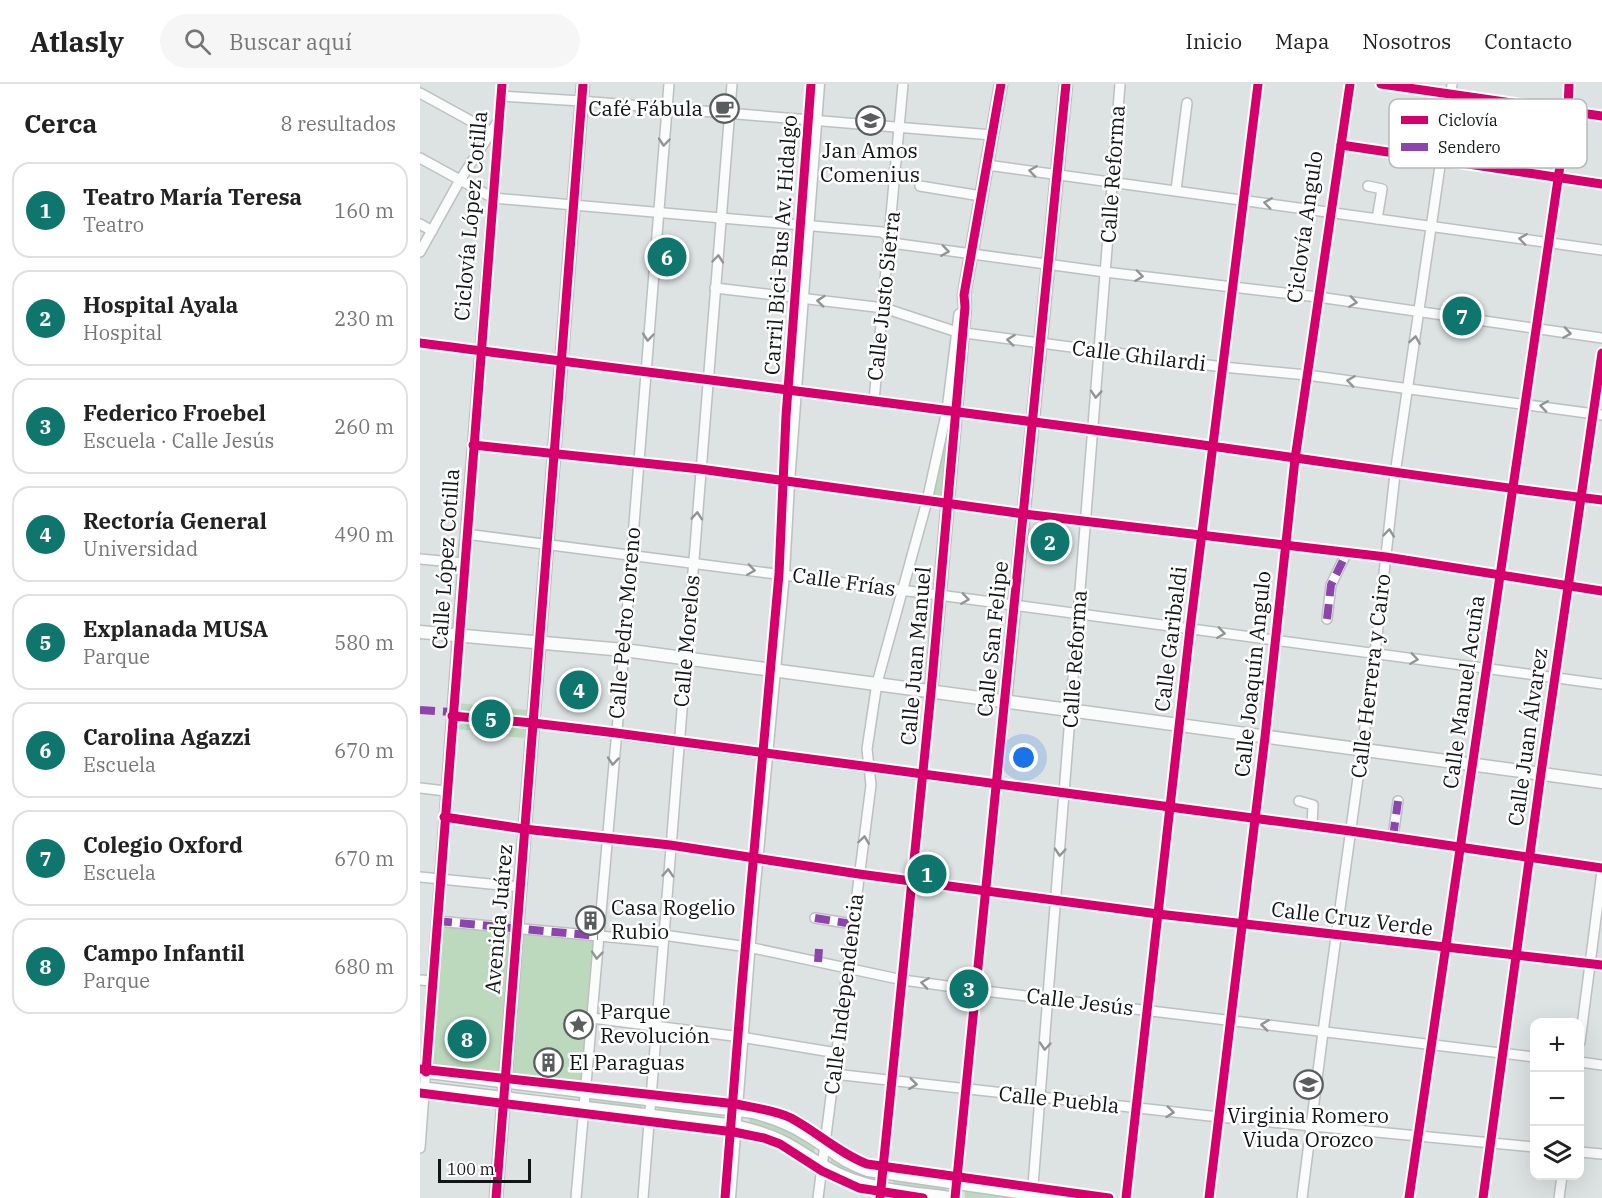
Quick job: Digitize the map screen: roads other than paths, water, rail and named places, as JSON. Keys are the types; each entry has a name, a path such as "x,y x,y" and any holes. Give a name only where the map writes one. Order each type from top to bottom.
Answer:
{"main road":[{"name":"Avenida Juárez","path":"496,1198 583,84"},
{"path":"729,1198 748,947 783,574 806,226 818,84"},
{"name":"Calle Juan Manuel","path":"931,692 949,504 951,411 965,308 964,295 1001,84"},
{"name":"Calle San Felipe","path":"1005,702 1066,84"},
{"path":"420,632 624,650 1602,782"},
{"path":"423,1072 736,1109 768,1116 789,1124 853,1165 884,1173 1032,1196 1060,1198"},
{"path":"422,1088 502,1100 584,1107 735,1126 764,1133 823,1166 881,1193 952,1198"}],"street":[{"name":"Calle López Cotilla","path":"420,1148 423,1072 437,921 502,84"},
{"name":"Calle Pedro Moreno","path":"576,1198 624,650 669,84"},
{"name":"Calle Morelos","path":"643,1198 732,84"},
{"name":"Calle Justo Sierra","path":"874,401 903,84"},
{"name":"Calle Reforma","path":"1032,1196 1120,84"},
{"name":"Calle Garibaldi","path":"1126,1198 1190,629 1258,84"},
{"name":"Calle Joaquín Angulo","path":"1209,1198 1265,736 1295,459 1350,84"},
{"path":"1381,84 1452,89 1505,99"},
{"name":"Calle Manuel Acuña","path":"1568,99 1569,84"},
{"path":"420,93 491,132"},
{"path":"501,96 992,135"},
{"path":"1176,190 1187,103"},
{"path":"1587,114 1602,116"},
{"path":"420,252 460,180 499,119"},
{"path":"1341,145 1389,152"},
{"path":"420,158 493,198 882,232 899,244 971,255 1318,297 1602,338"},
{"path":"987,165 1602,250"},
{"name":"Calle Herrera y Cairo","path":"1302,1198 1375,654 1395,474 1440,168"},
{"path":"1496,168 1602,183"},
{"name":"Calle Manuel Acuña","path":"1409,1198 1559,168"},
{"path":"920,186 981,196"},
{"path":"1368,186 1382,189 1377,219"},
{"path":"420,224 432,231"},
{"name":"Calle Ghilardi","path":"715,288 884,308 960,333 1223,367 1307,375 1598,414"},
{"path":"420,343 951,411 1213,446 1395,474 1602,500"},
{"name":"Calle Juan Álvarez","path":"1483,1198 1554,679 1581,498 1598,414 1602,353"},
{"name":"Calle Independencia","path":"818,1198 871,784 867,749 877,683 951,411"},
{"path":"473,445 700,469 1024,514 1386,557 1602,591"},
{"name":"Calle Frías","path":"466,534 693,562 1602,684"},
{"path":"1327,619 1331,585 1347,552"},
{"path":"420,559 463,564"},
{"name":"Calle Juan Manuel","path":"881,1193 931,692"},
{"name":"Calle San Felipe","path":"952,1198 957,1184 1005,702"},
{"path":"533,723 1350,831 1602,869 1583,1018"},
{"path":"420,788 446,791"},
{"path":"1299,801 1313,805 1312,826"},
{"path":"1393,837 1398,801"},
{"name":"Calle Cruz Verde","path":"444,817 524,829 670,845 859,874 1242,925 1602,965"},
{"path":"420,877 520,887"},
{"path":"816,918 853,924"},
{"name":"Calle Jesús","path":"437,921 748,947 903,980 1530,1056"},
{"path":"420,980 432,981"},
{"path":"592,1018 741,1037 837,1053"},
{"path":"1584,1063 1602,1065"},
{"name":"Calle Puebla","path":"834,1074 1219,1117 1530,1147"},
{"path":"1584,1152 1602,1154"},
{"path":"1559,1198 1561,1180"}],"place":[{"name":"Café Fábula","path":"724,109"},
{"name":"Jan Amos Comenius","path":"870,120"},
{"name":"Carolina Agazzi","path":"667,257"},
{"name":"Colegio Oxford","path":"1462,316"},
{"name":"Hospital Ayala","path":"1050,542"},
{"name":"Rectoría General","path":"579,690"},
{"name":"Explanada MUSA","path":"491,719"},
{"name":"Teatro María Teresa","path":"927,874"},
{"name":"Casa Rogelio Rubio","path":"590,920"},
{"name":"Federico Froebel","path":"969,989"},
{"name":"Parque Revolución","path":"579,1024"},
{"name":"Campo Infantil","path":"467,1039"},
{"name":"El Paraguas","path":"548,1063"},
{"name":"Virginia Romero Viuda Orozco","path":"1308,1085"}]}
